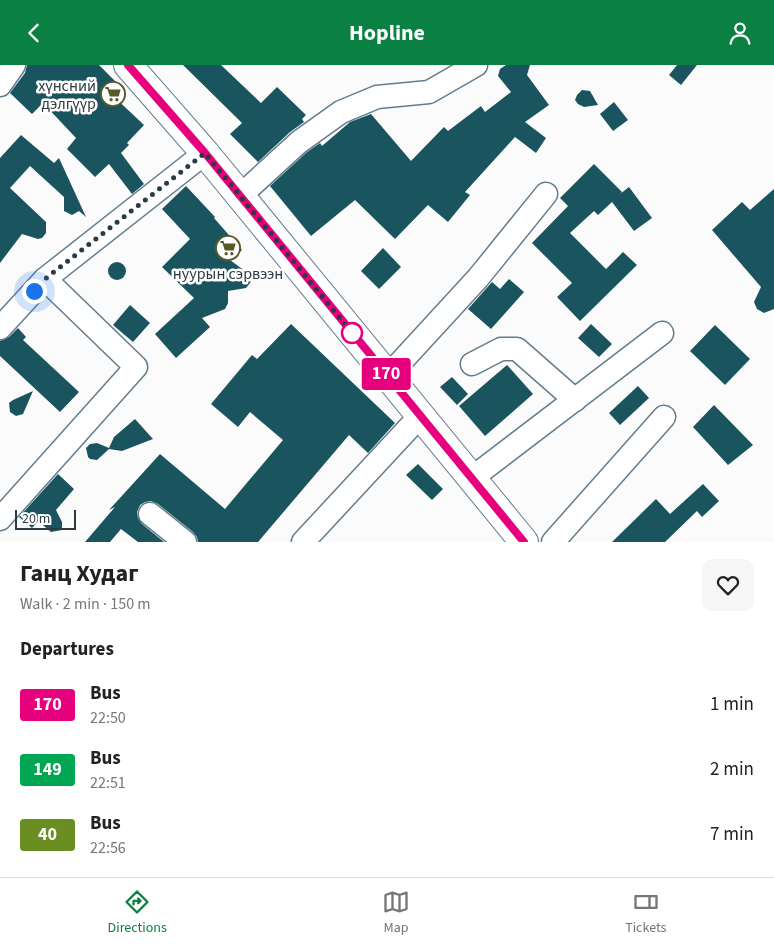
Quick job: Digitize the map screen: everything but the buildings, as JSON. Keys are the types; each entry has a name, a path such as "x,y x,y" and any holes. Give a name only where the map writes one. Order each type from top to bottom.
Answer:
{"main road":[{"path":"128,65 205,153 524,542"}],"street":[{"path":"0,85 14,65"},
{"path":"240,196 299,142 341,112 377,97 429,92 476,65"},
{"path":"0,327 45,279 205,153"},
{"path":"388,376 478,279 546,194"},
{"path":"0,519 136,367 45,279"},
{"path":"472,479 662,333"},
{"path":"472,364 501,349 517,349 575,400"},
{"path":"303,542 420,416"},
{"path":"553,542 664,417"},
{"path":"150,514 186,542"}],"bus line":[{"name":"170","path":"128,65 205,153 524,542"}],"place":[{"name":"хүнсний дэлгүүр","path":"113,94"},
{"name":"нуурын сэрвээн","path":"228,248"}],"route":[{"path":"34,291 45,279 205,153 352,333"}]}
